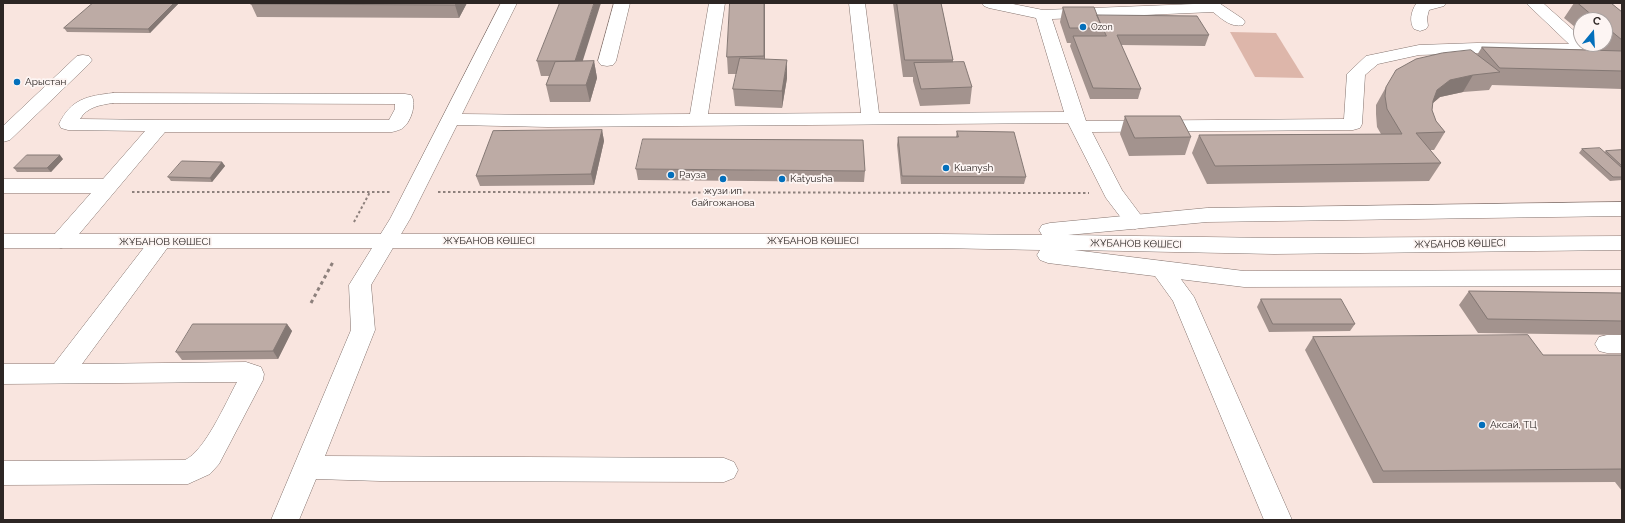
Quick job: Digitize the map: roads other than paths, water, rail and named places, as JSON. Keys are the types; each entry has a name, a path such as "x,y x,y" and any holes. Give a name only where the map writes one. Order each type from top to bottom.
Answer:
{"main road":[{"path":"285,520 363,330 360,285 400,219 509,3"},
{"path":"607,61 622,3"},
{"path":"698,120 717,3"},
{"path":"857,3 871,119"},
{"path":"990,3 1043,14 1216,7 1237,22"},
{"path":"1420,26 1419,18 1422,6 1438,3"},
{"path":"450,119 548,121 871,119 1353,124 1356,74 1372,60 1419,50 1477,48 1584,49 1534,3"},
{"path":"1043,14 1077,122 1113,193 1135,222"},
{"path":"3,136 83,60"},
{"path":"61,241 160,126 392,126 398,123 406,99 113,98 88,102 71,115 68,124 160,126"},
{"path":"3,186 108,186"},
{"path":"938,241 1207,215 1622,209"},
{"name":"ЖҰБАНОВ КӨШЕСІ","path":"3,241 938,241 1274,246 1622,243"},
{"path":"938,241 1244,279 1622,278"},
{"path":"61,373 160,242"},
{"path":"1161,269 1182,296 1190,312 1275,520"},
{"path":"3,374 246,372 252,374 251,380 210,456 200,466 188,472 3,473"},
{"path":"306,467 380,470 724,470"}],"place":[{"name":"Ozon","path":"1083,27"},
{"name":"Арыстан","path":"17,82"},
{"name":"Kuanysh","path":"946,168"},
{"name":"Рауза","path":"671,175"},
{"name":"жузи ип байгожанова","path":"723,179"},
{"name":"Katyusha","path":"782,179"},
{"name":"Аксай, ТЦ","path":"1482,425"}]}
